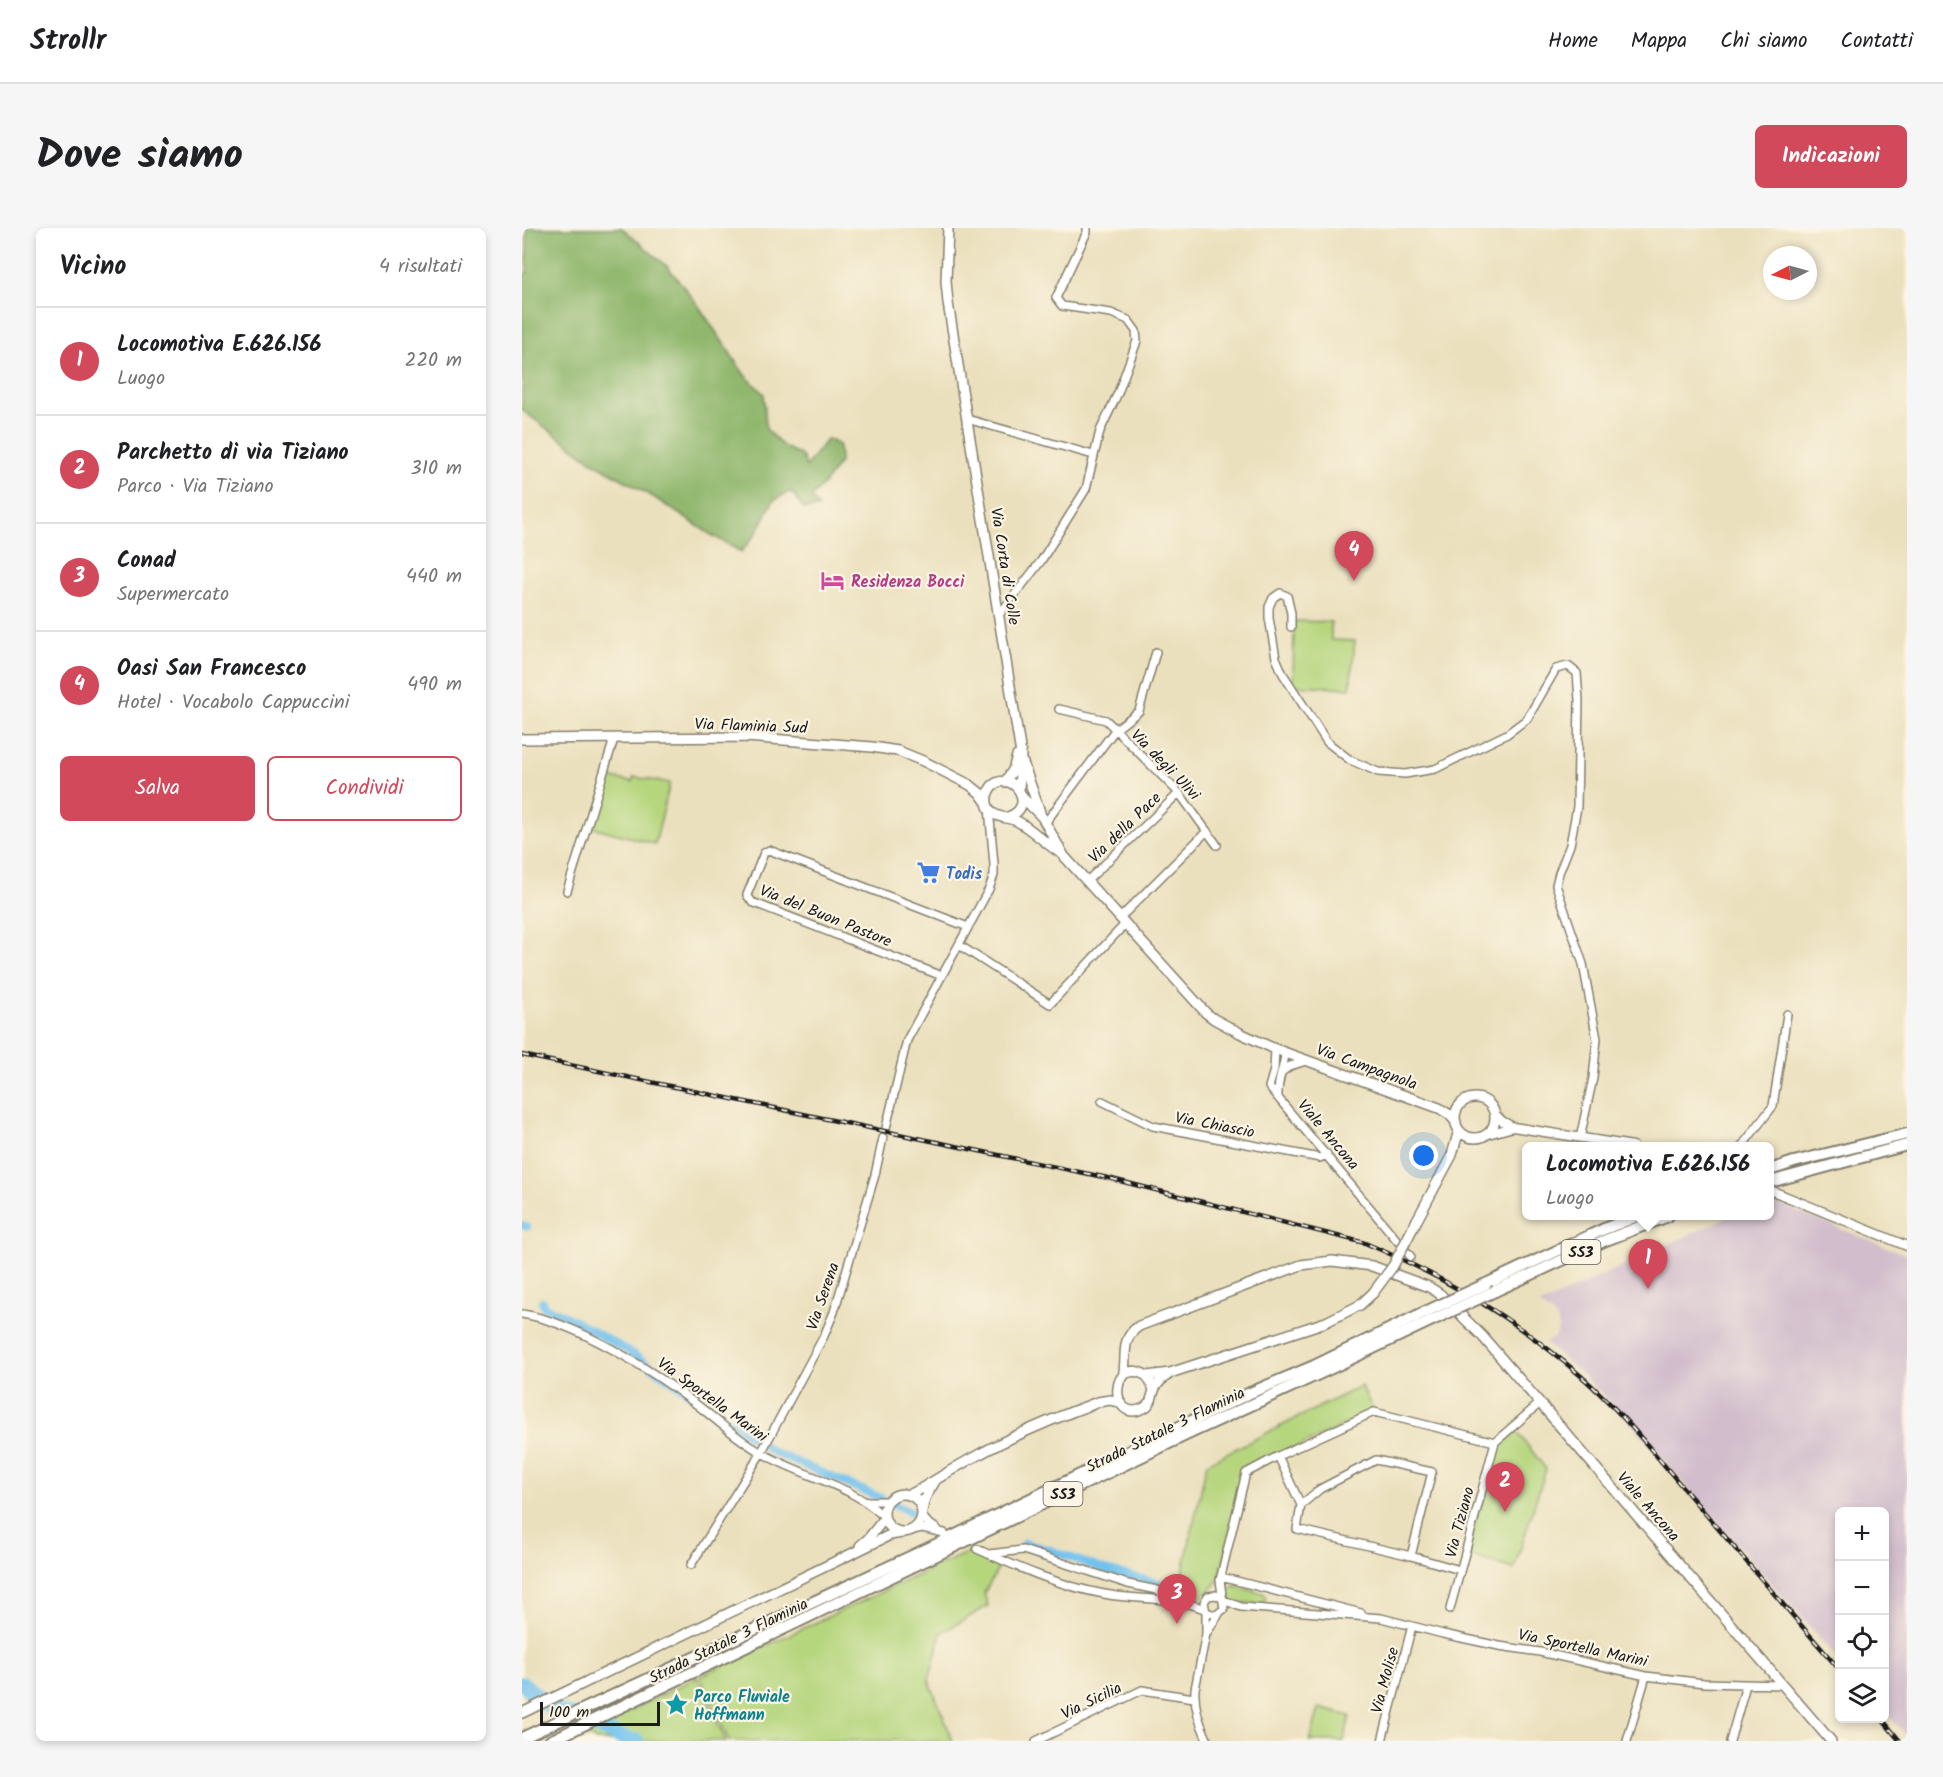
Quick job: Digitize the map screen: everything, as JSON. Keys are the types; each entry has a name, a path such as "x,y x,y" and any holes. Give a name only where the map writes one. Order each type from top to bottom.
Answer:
{"highway":[{"path":"1774,1169 1835,1146 1907,1127"},
{"path":"1794,1162 1907,1134"},
{"path":"1774,1184 1810,1170 1907,1145"},
{"path":"1810,1170 1842,1167 1907,1152"},
{"name":"Strada Statale 3 Flaminia","path":"524,1737 931,1547 1250,1393 1490,1288 1627,1220"},
{"name":"Strada Statale 3 Flaminia","path":"1490,1288 1656,1220"},
{"name":"Strada Statale 3 Flaminia","path":"550,1741 1190,1433 1321,1373 1427,1317"}],"main road":[{"name":"Via Corta di Colle","path":"948,228 947,291 1020,749 1021,794"},
{"name":"Via Flaminia Sud","path":"522,739 746,737 898,751 970,785 980,793 995,815 1006,817"},
{"name":"Via Corta di Colle","path":"1005,782 1013,770 1020,749"},
{"path":"1020,749 1035,801 1064,856"},
{"path":"1005,782 1010,783 1021,794 1046,823"},
{"name":"Via Flaminia Sud","path":"970,785 993,786 1005,782"},
{"path":"988,805 989,791 993,786"},
{"path":"1006,817 1017,812 1022,802 1021,794"},
{"path":"1006,817 1020,823 1064,856 1124,920"},
{"name":"Via Campagnola","path":"1124,920 1206,1013 1240,1033 1280,1051 1438,1108 1450,1115 1457,1126 1470,1138 1488,1134"},
{"name":"Via Campagnola","path":"1438,1108 1458,1107 1463,1102 1475,1098 1487,1102 1494,1113"},
{"path":"1452,1155 1458,1107"},
{"path":"1488,1134 1494,1124 1494,1113"},
{"path":"1098,1402 1128,1374 1170,1373 1326,1322 1360,1305 1373,1293 1393,1266 1452,1155 1470,1138"},
{"name":"Viale Ancona","path":"1123,1377 1126,1342 1128,1336 1139,1326 1301,1265 1332,1261 1372,1266 1416,1281 1440,1294 1483,1337 1832,1741"},
{"path":"1125,1357 1144,1374 1154,1389"},
{"path":"1117,1386 1117,1397 1120,1402 1130,1410 1142,1409 1152,1401 1154,1389 1170,1373"},
{"path":"851,1554 868,1539 884,1517 888,1501 898,1495 909,1495 923,1488 939,1476 1014,1436 1098,1402 1110,1400 1120,1402"},
{"path":"522,1713 890,1535 913,1530 920,1521 925,1498 939,1476"},
{"path":"909,1495 917,1501 922,1513"},
{"name":"Via Sportella Marini","path":"884,1517 891,1528 902,1533"}],"street":[{"path":"999,615 1041,561 1086,489 1100,430 1118,393 1137,341 1136,331 1128,320 1111,313 1062,306 1056,298 1088,228"},
{"path":"967,419 1093,455"},
{"path":"1291,627 1287,596 1280,593 1273,598 1269,607 1269,618 1276,658 1283,674 1327,742 1350,760 1365,768 1385,773 1405,774 1435,769 1496,741 1527,719 1556,669 1568,666 1577,672 1579,700 1577,807 1570,845 1556,885 1583,964 1597,1039 1593,1078 1580,1138"},
{"name":"Via degli Ulivi","path":"1046,823 1115,730 1139,711 1156,652"},
{"name":"Via degli Ulivi","path":"1059,709 1106,720 1179,793 1217,845"},
{"path":"567,891 614,739"},
{"name":"Via della Pace","path":"1087,881 1179,793"},
{"path":"886,1128 907,1040 989,889 994,875 988,805"},
{"path":"990,835 995,823 1006,817"},
{"path":"1040,838 1047,836 1046,823"},
{"path":"959,945 1050,1004 1206,831"},
{"name":"Via del Buon Pastore","path":"942,975 752,902 747,895 764,853 769,850 968,927"},
{"path":"1745,1142 1773,1106 1787,1014"},
{"path":"1278,1097 1277,1083 1282,1072 1280,1051"},
{"name":"Viale Ancona","path":"1280,1051 1269,1087 1411,1257"},
{"path":"1282,1072 1296,1063 1308,1061"},
{"name":"Via Chiascio","path":"1102,1101 1160,1128 1320,1158 1327,1155"},
{"name":"Via Campagnola","path":"1494,1113 1502,1121 1513,1126 1606,1142"},
{"name":"Via Campagnola","path":"1488,1134 1513,1126"},
{"name":"Via Serena","path":"691,1565 761,1453 824,1336 834,1312 875,1174 883,1138"},
{"path":"1774,1188 1907,1246"},
{"name":"Via Sportella Marini","path":"522,1314 536,1316 573,1330 635,1362 686,1396 761,1453 866,1501 884,1517"},
{"path":"1206,1634 1224,1606 1221,1578 1246,1473 1374,1412 1495,1442 1540,1404"},
{"name":"Via Tiziano","path":"1450,1609 1495,1442"},
{"path":"1278,1456 1301,1506 1298,1529 1460,1570"},
{"path":"1301,1506 1320,1490 1376,1460 1432,1472 1411,1556"},
{"path":"866,1501 888,1501"},
{"path":"913,1530 922,1528 944,1533 928,1523 922,1513"},
{"name":"Via Sportella Marini","path":"977,1549 1048,1578 1101,1593 1188,1604 1212,1615 1241,1607"},
{"path":"989,1554 1023,1550 1128,1584 1157,1590 1172,1602"},
{"path":"1208,1741 1197,1713 1194,1689 1206,1634 1205,1610 1208,1597 1221,1578"},
{"name":"Via Sportella Marini","path":"1221,1578 1443,1634 1540,1652 1646,1676 1704,1683 1783,1685"},
{"name":"Via Sportella Marini","path":"1188,1604 1216,1595 1241,1607 1381,1618"},
{"name":"Via Molise","path":"1382,1741 1412,1626"},
{"path":"1627,1741 1646,1676"},
{"path":"1730,1741 1746,1685"},
{"name":"Via Sicilia","path":"1036,1741 1142,1690 1194,1698"}],"shaded area":[{"path":"1774,1203 1907,1255 1907,1736 1889,1716 1889,1507 1835,1507 1835,1655 1629,1421 1583,1375 1545,1343 1555,1337 1559,1328 1557,1319 1540,1305 1721,1220 1774,1220"}],"green space":[{"path":"524,228 622,228 668,267 698,305 744,374 764,394 766,429 783,446 802,456 806,466 827,439 839,445 840,462 825,483 811,497 819,508 804,509 791,491 774,500 756,534 741,552 593,462 522,410 522,277 527,272 527,230"},
{"path":"1294,621 1331,622 1331,640 1355,641 1350,688 1293,685"},
{"path":"607,777 632,782 634,777 670,783 655,844 592,827"},
{"path":"1361,1386 1374,1411 1245,1472 1219,1579 1202,1597 1177,1598 1207,1463"},
{"path":"1516,1431 1546,1469 1514,1569 1465,1555 1498,1447"},
{"path":"968,1552 1001,1564 984,1593 988,1606 941,1633 929,1680 953,1741 729,1741 700,1676"},
{"path":"1234,1586 1263,1593 1266,1597 1264,1603 1231,1602 1227,1599 1226,1593"},
{"name":"Parco Fluviale Hoffmann","path":"697,1677 726,1741 596,1741 585,1734"},
{"path":"1319,1708 1350,1716 1344,1741 1310,1741"}],"waterway":[{"path":"522,1225 527,1227"},
{"path":"542,1301 544,1307 562,1314 630,1352 773,1452 881,1498"},
{"path":"892,1503 910,1512"},
{"path":"1025,1543 1105,1570 1194,1592"},
{"path":"522,1683 550,1707 625,1739 637,1741"}],"railway":[{"path":"522,1055 1108,1178 1365,1243 1395,1256 1479,1301 1531,1336 1581,1376 1611,1404 1839,1669"},
{"path":"1885,1723 1900,1741"}],"place":[{"name":"Residenza Bocci","path":"833,581"},
{"name":"Oasi San Francesco","path":"1354,581"},
{"name":"Todis","path":"928,873"},
{"name":"Locomotiva E.626.156","path":"1648,1289"},
{"name":"Parchetto di via Tiziano","path":"1505,1512"},
{"name":"Conad","path":"1177,1624"},
{"name":"Parco Fluviale Hoffmann","path":"676,1705"}]}
